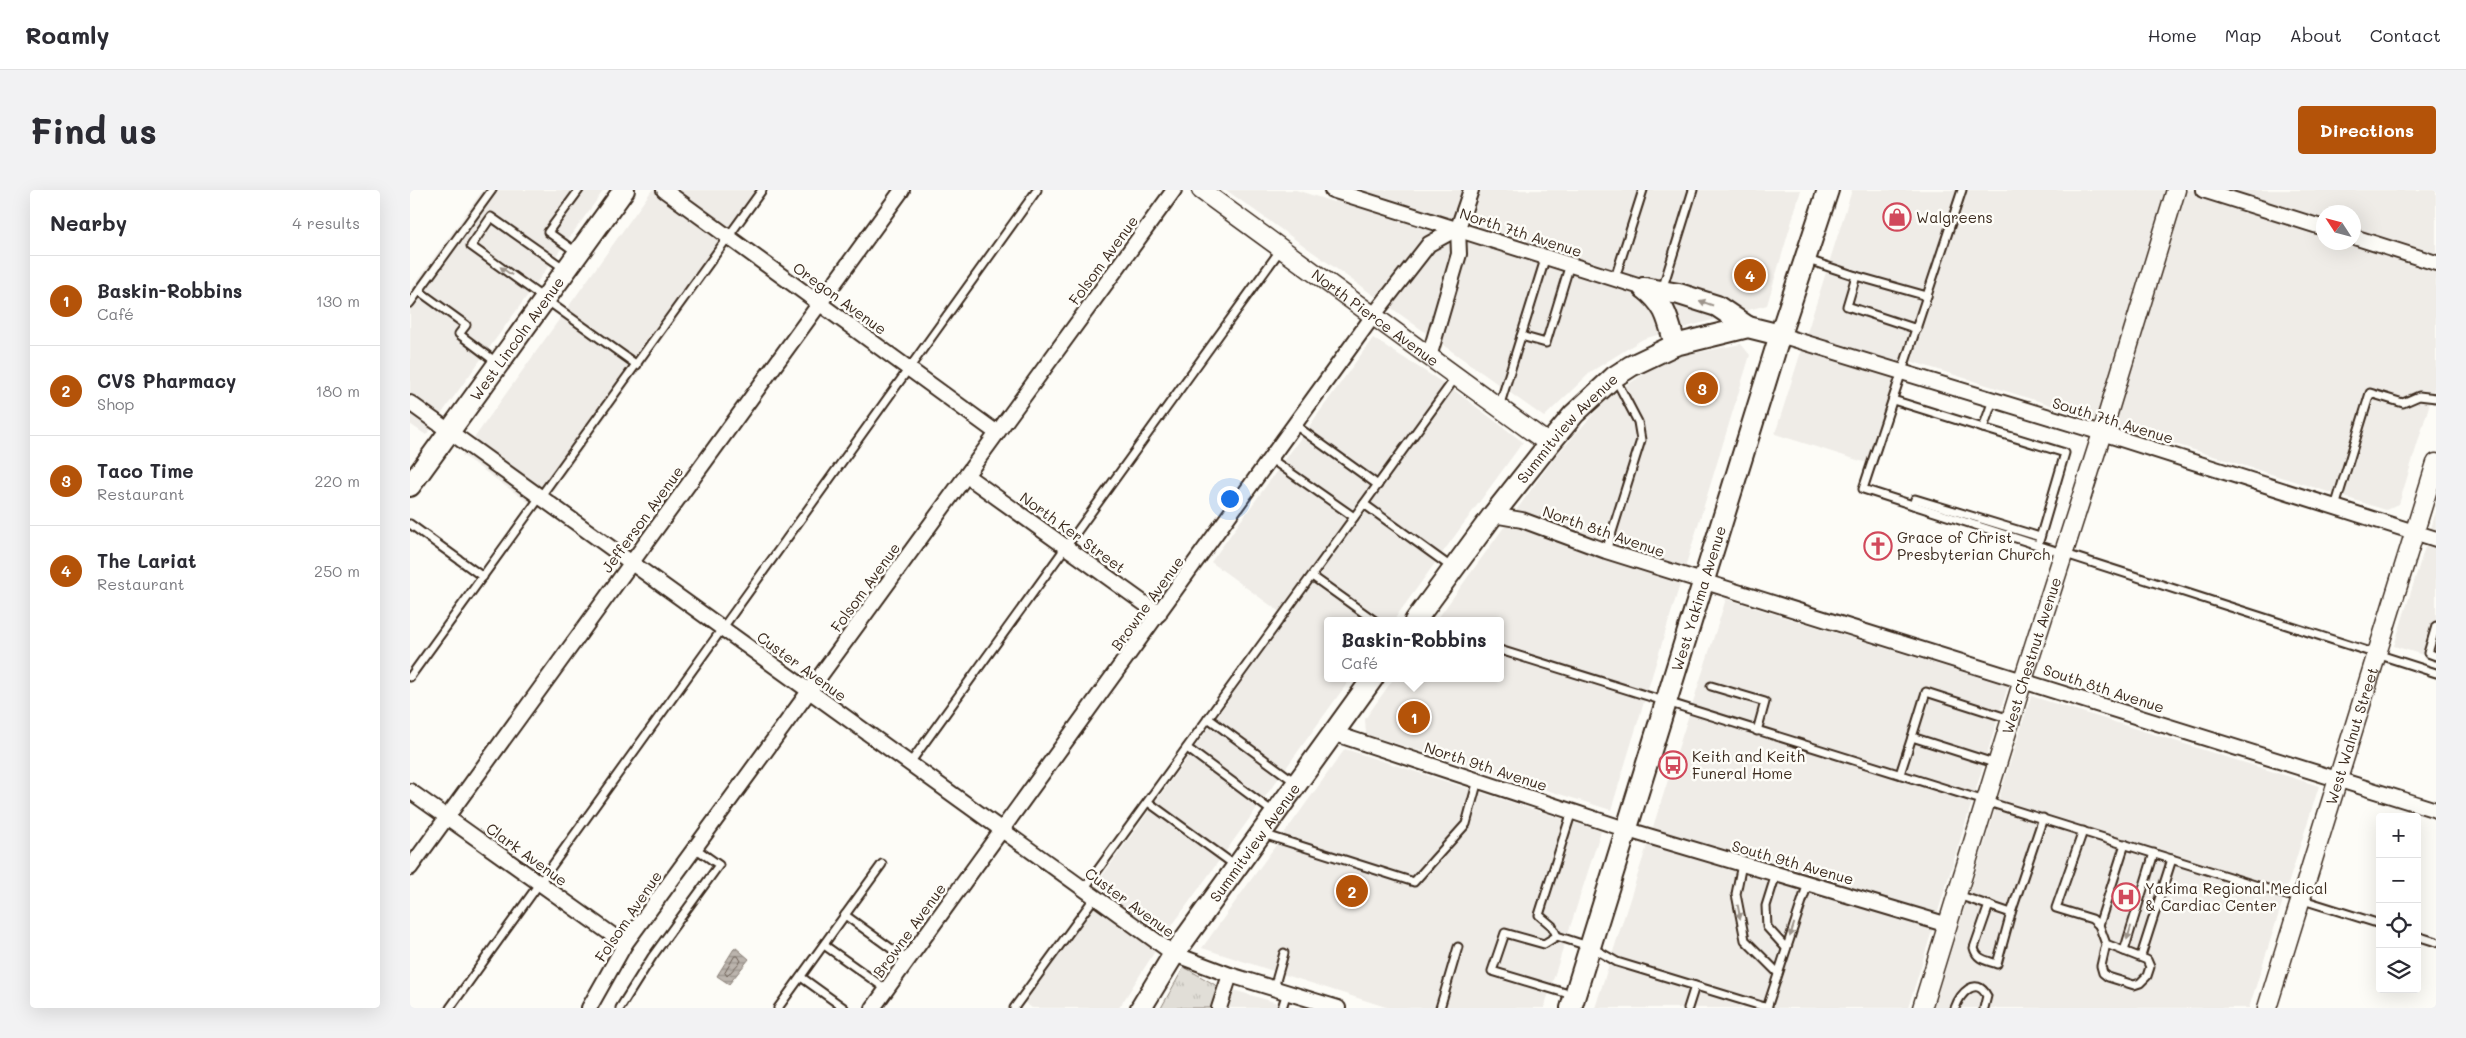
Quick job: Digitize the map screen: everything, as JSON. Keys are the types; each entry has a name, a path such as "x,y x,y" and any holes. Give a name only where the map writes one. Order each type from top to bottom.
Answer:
{"main road":[{"name":"West Lincoln Avenue","path":"410,486 624,190"},
{"name":"West Yakima Avenue","path":"1573,1002 1668,703 1780,335 1828,190"},
{"path":"1653,289 1679,294 1717,306 1748,327"},
{"path":"1653,289 1666,310 1676,345"},
{"name":"Summitview Avenue","path":"1418,617 1493,515 1549,444 1574,414 1614,377 1631,366 1676,345 1748,327 1780,335"},
{"name":"Summitview Avenue","path":"1141,1008 1174,954 1370,682"}],"street":[{"name":"Jefferson Avenue","path":"410,868 902,190"},
{"name":"Folsom Avenue","path":"589,1008 624,944 1174,190"},
{"name":"North Pierce Avenue","path":"1201,190 1549,444"},
{"name":"North 7th Avenue","path":"1332,190 1362,194 1458,228 1653,289"},
{"path":"1429,357 1459,254 1458,228 1471,190"},
{"name":"West Chestnut Avenue","path":"1925,1006 1986,800 2102,433 2176,190"},
{"path":"2203,190 2316,225"},
{"name":"Oregon Avenue","path":"670,192 728,237 998,433"},
{"name":"Browne Avenue","path":"873,1008 1373,316 1430,244 1458,228"},
{"path":"2361,239 2436,263"},
{"name":"South 7th Avenue","path":"1780,335 2102,433 2436,539"},
{"name":"Custer Avenue","path":"410,404 1174,954 1230,975 1338,1008"},
{"name":"West Walnut Street","path":"2267,1008 2436,464"},
{"name":"North Ker Street","path":"967,476 1159,614"},
{"name":"North 8th Avenue","path":"1493,515 1522,520 1606,551 1705,581"},
{"name":"South 8th Avenue","path":"1705,581 2436,810"},
{"name":"North 9th Avenue","path":"1334,733 1628,830"},
{"name":"Clark Avenue","path":"410,791 624,944"},
{"name":"South 9th Avenue","path":"1628,830 1948,925"},
{"path":"1219,1008 1230,975"}],"lane":[{"path":"410,303 492,190"},
{"path":"578,190 548,232 578,254"},
{"path":"410,678 762,190"},
{"path":"450,1008 722,628 910,370 1037,190"},
{"path":"1615,278 1643,190"},
{"path":"1653,289 1693,190"},
{"path":"1962,190 1864,489 2436,673"},
{"path":"566,270 491,217 471,246 637,365"},
{"path":"910,763 1281,249"},
{"path":"1499,408 1546,256"},
{"path":"1805,259 1927,296"},
{"path":"1521,336 1546,343 1570,264"},
{"path":"1856,276 1847,306 1917,329"},
{"path":"419,291 466,325 459,334 499,364"},
{"path":"1014,1008 1148,802 1456,377"},
{"path":"1606,551 1641,440 1638,422 1614,377"},
{"path":"2335,507 2370,393 2403,403 2419,396 2436,398"},
{"path":"1893,400 2065,453 2038,545"},
{"path":"1983,428 1993,400"},
{"path":"1295,425 1378,485"},
{"path":"1271,458 1354,517"},
{"path":"1913,506 1915,499 2040,537"},
{"path":"1364,504 1453,569"},
{"path":"410,524 483,577"},
{"path":"1312,576 1369,617"},
{"path":"2436,626 2428,653 2436,656"},
{"path":"1504,651 2376,923"},
{"path":"1711,686 1766,702 1757,730"},
{"path":"1900,774 1926,692 2011,719"},
{"path":"1208,718 1297,784"},
{"path":"1912,737 1997,765"},
{"path":"1187,748 1275,814"},
{"path":"1261,834 1414,882 1466,824 1478,780"},
{"path":"1148,802 1237,867"},
{"path":"1572,811 1539,915 1552,926 1557,936 1591,947 1617,962 1767,1008 1808,883"},
{"path":"1989,905 1974,948 1976,954 1981,959 1997,964 2011,913 2043,818"},
{"path":"2083,831 2056,908 2092,919 2099,925 2106,944 2101,966 2103,973 2108,977 2134,985 2140,983 2147,976 2150,967 2147,960 2141,956 2106,944"},
{"path":"2099,925 2125,844"},
{"path":"620,1008 652,957 719,864 695,848"},
{"path":"2124,951 2154,853"},
{"path":"2141,956 2172,859"},
{"path":"778,1008 882,864"},
{"path":"1742,864 1736,894 1745,940 1778,973"},
{"path":"1776,874 1766,906 1767,927 1786,948"},
{"path":"1957,895 2011,913"},
{"path":"845,915 907,960"},
{"path":"1557,936 1544,944 1505,933 1492,970 1573,1002"},
{"path":"2421,937 2436,942"},
{"path":"824,945 886,989"},
{"path":"1440,1008 1458,947"},
{"path":"1282,1008 1281,990 1284,953"},
{"path":"801,977 844,1008"},
{"path":"1688,1008 1695,986"},
{"path":"1955,1008 1961,994 1969,988 1978,987 1984,990 1987,996 1984,1008"}],"shaded area":[{"path":"483,190 604,190 426,435 410,424 410,291"},
{"path":"652,190 769,190 539,510 462,455"},
{"path":"1226,190 1296,190 1334,202 1338,190 1801,190 1767,305 1643,339 1592,371 1544,417"},
{"path":"1852,190 2436,190 2436,383 2399,504 2386,510 1907,360 1873,465 1775,434"},
{"path":"1373,338 1454,390 1523,442 1396,617 1324,617 1324,682 1348,682 1166,934 1119,1008 1032,1008 1016,996 1310,587 1304,582 1281,613 1211,562"},
{"path":"1741,344 1750,355 1611,810 1366,734 1365,719 1391,682 1504,682 1504,617 1439,617 1554,458 1608,398 1666,359"},
{"path":"2436,512 2436,659 2394,646"},
{"path":"1726,599 2008,686 1908,1008 1595,1008"},
{"name":"Yakima Regional Medical & Cardiac Center","path":"2031,696 2319,786 2249,1008 1933,1008"},
{"path":"1345,749 1601,831 1544,1008 1389,1008 1202,948"},
{"path":"1233,990 1295,1008 1227,1008"}],"green space":[{"path":"1184,967 1219,987 1212,1008 1161,1008"}],"water":[{"path":"735,947 749,959 729,984 717,976"}],"place":[{"name":"Walgreens","path":"1897,217"},
{"name":"The Lariat","path":"1750,275"},
{"name":"Taco Time","path":"1702,388"},
{"name":"Grace of Christ Presbyterian Church","path":"1878,546"},
{"name":"Baskin-Robbins","path":"1414,717"},
{"name":"Keith and Keith Funeral Home","path":"1673,765"},
{"name":"CVS Pharmacy","path":"1352,891"},
{"name":"Yakima Regional Medical & Cardiac Center","path":"2126,897"}]}
